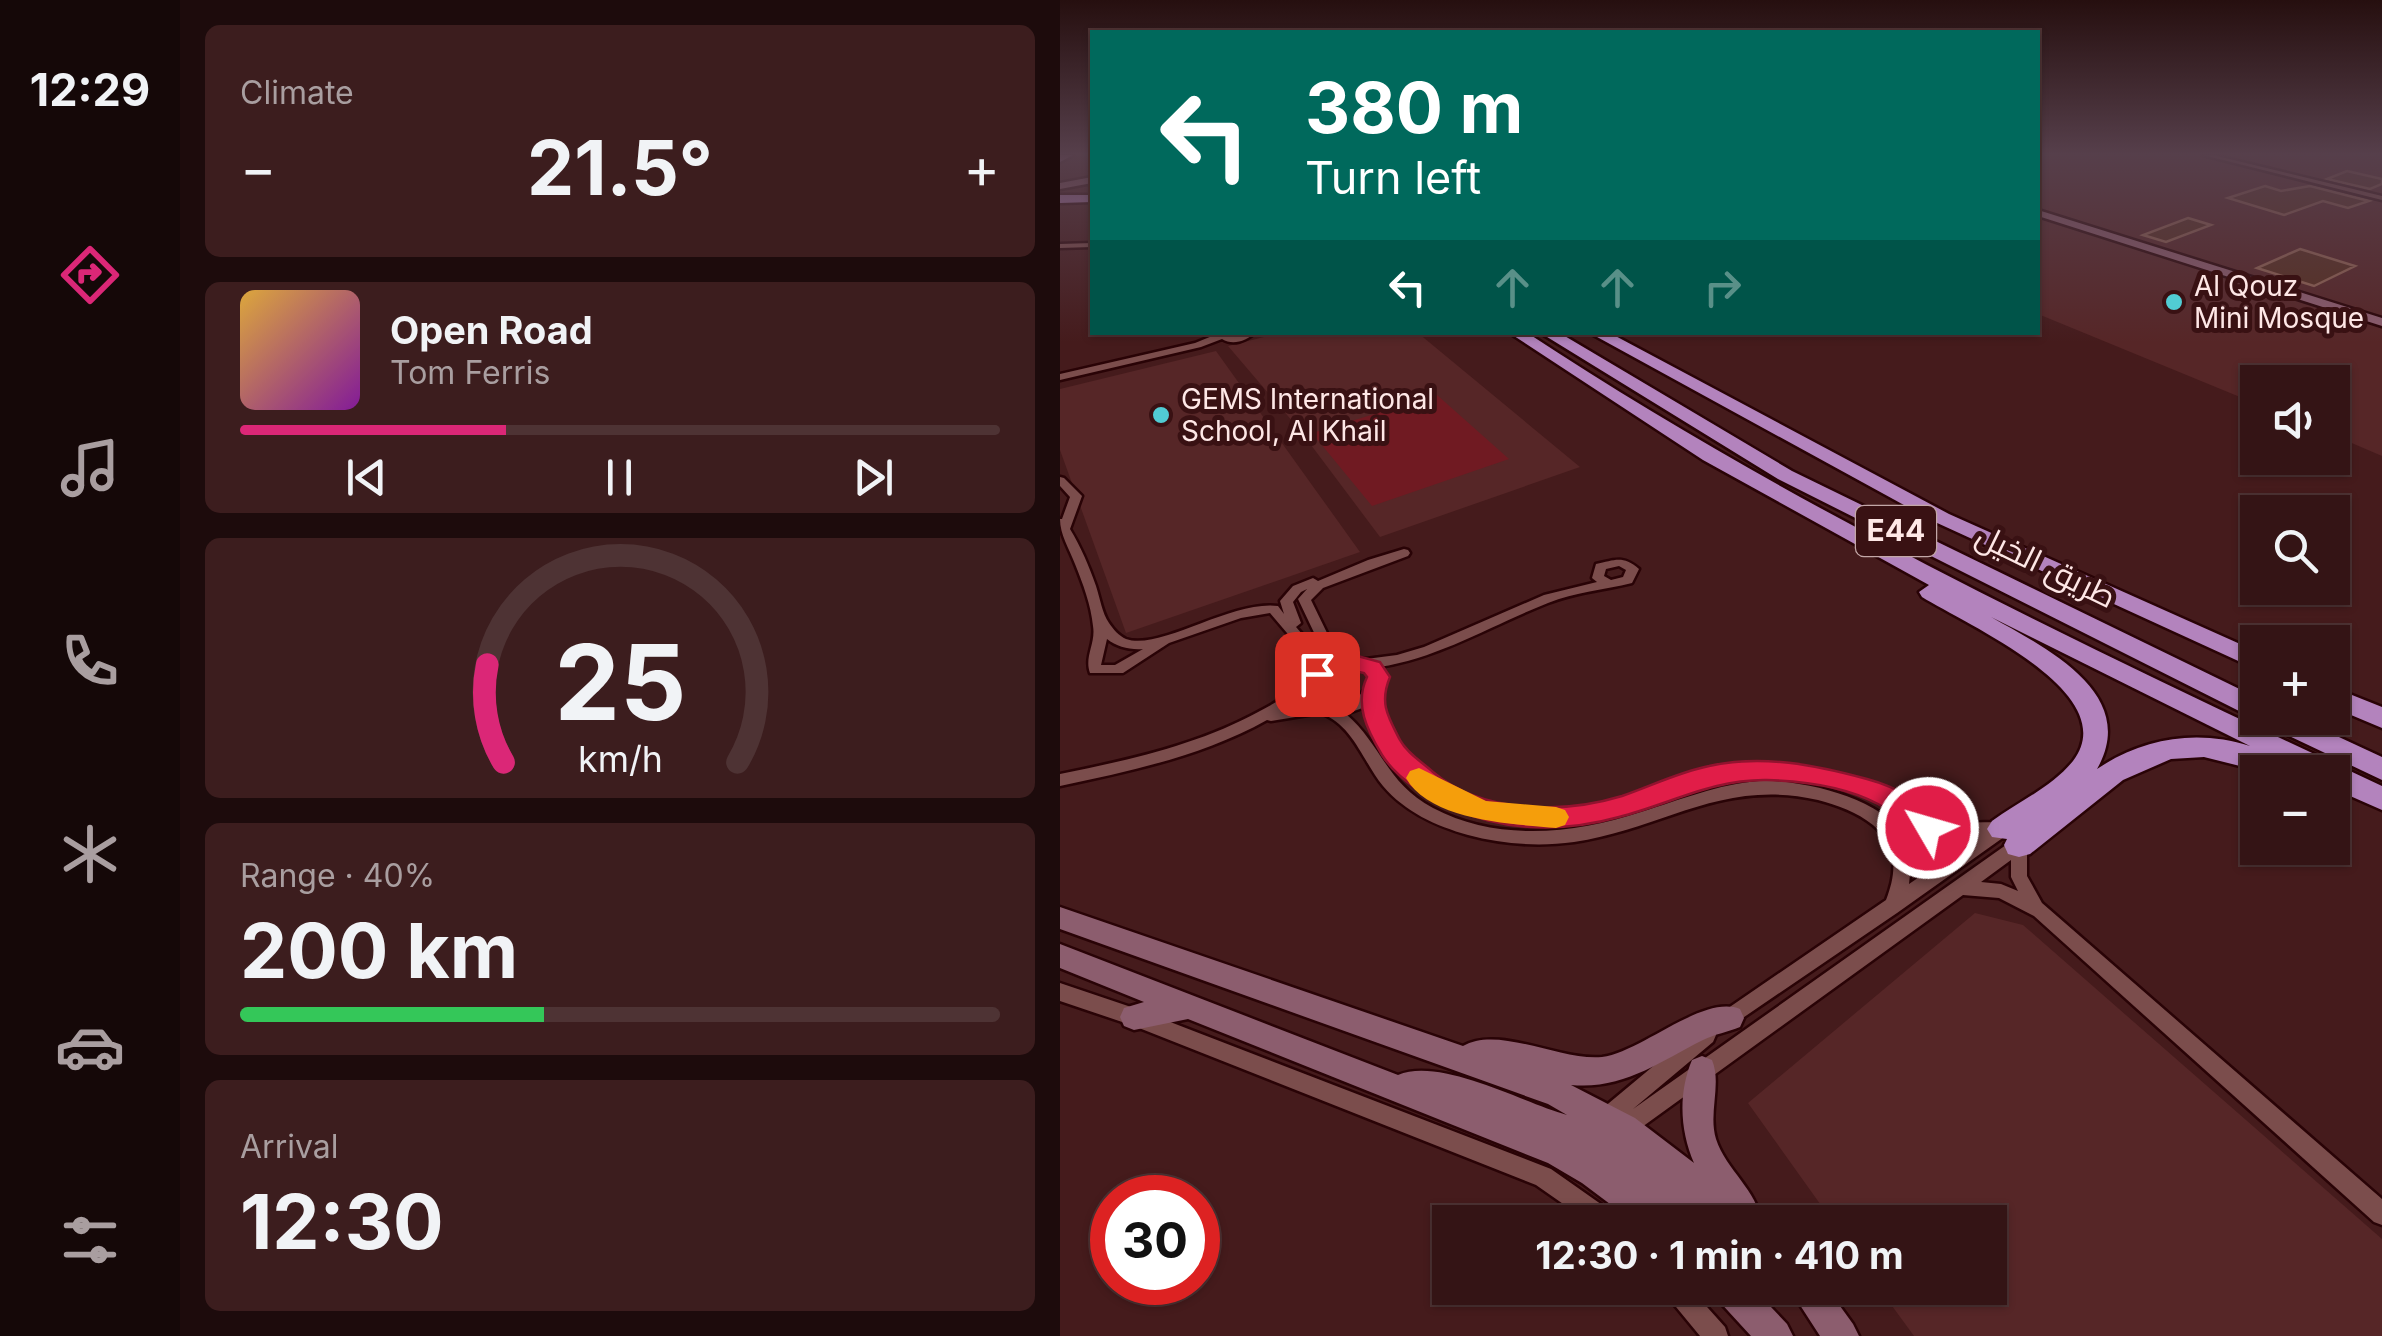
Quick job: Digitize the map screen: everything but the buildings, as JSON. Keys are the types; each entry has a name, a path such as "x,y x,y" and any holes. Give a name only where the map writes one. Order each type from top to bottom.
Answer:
{"highway":[{"path":"1519,335 1670,435 1909,565 2292,755"},
{"name":"طريق الخيل","path":"1551,335 1785,475 2240,700"},
{"name":"طريق الخيل","path":"1600,335 1942,518 2240,654"},
{"path":"1620,335 1638,348 1642,360"},
{"path":"1909,565 1918,581 1936,596 2063,673 2086,697 2094,716 2097,736 2086,763 2011,837"},
{"path":"2350,704 2382,718"},
{"path":"2300,735 2380,788"},
{"path":"2011,837 2132,759 2162,748 2220,748 2241,755"},
{"path":"2350,780 2380,788"},
{"path":"2350,787 2380,788"}],"street":[{"path":"2058,217 2382,319"},
{"path":"1060,246 1090,244"},
{"path":"1064,377 1168,352 1218,335"},
{"path":"1060,480 1076,496 1062,525 1099,620 1101,640 1092,666 1101,672 1126,666 1178,635"},
{"path":"1292,627 1294,620 1286,602 1292,592 1404,553"},
{"path":"1378,561 1319,585 1304,599 1324,640 1376,672 1374,689 1386,741 1403,764 1438,792 1485,811 1541,818 1620,807 1683,782 1747,770 1821,776 1891,798 1946,826 2011,837"},
{"path":"1260,719 1312,680 1358,663 1412,657 1578,588 1628,580 1634,572 1632,567 1612,562 1578,588"},
{"path":"1597,572 1600,580 1610,584"},
{"path":"1099,620 1114,638 1127,644 1178,635 1263,608 1278,611 1313,657 1307,697 1355,729 1386,779 1408,800 1447,822 1495,835 1552,838 1595,832 1687,800 1742,788 1808,791 1888,818 1915,847 1933,846 1936,839 1932,831 1891,798"},
{"path":"1060,780 1162,757 1260,719 1348,708 1412,657"},
{"path":"1848,804 1879,820 1900,846 1904,877 1892,908"},
{"path":"1599,1144 1960,886 2011,837"},
{"path":"1685,1205 1604,1151 1590,1159 1599,1144 1730,1018 1892,908 2011,837"},
{"path":"2011,837 2019,878 2040,911"},
{"path":"1960,886 2001,891 2040,911 2382,1214"},
{"path":"1060,918 1539,1086 1599,1144 1647,1205"},
{"path":"1060,956 1399,1087 1449,1088 1599,1144 1712,1205"},
{"path":"1060,992 1134,1017 1543,1178 1582,1205"},
{"path":"1134,1017 1188,1007"},
{"path":"1463,1058 1490,1053 1556,1069 1600,1071 1655,1054 1702,1026 1730,1018"},
{"path":"1702,1070 1695,1108 1701,1148 1740,1205"},
{"path":"1690,1305 1716,1336"},
{"path":"1746,1305 1776,1336"},
{"path":"1818,1305 1841,1336"}],"shaded area":[{"path":"2040,217 2382,217 2382,456 2350,442 2350,365 2240,365 2240,397 2040,315"},
{"path":"1272,335 1420,335 1580,467 1380,537 1299,429 1228,346"},
{"path":"1216,351 1360,552 1126,633 1060,450 1060,389"},
{"path":"1437,395 1509,459 1372,506 1312,433"},
{"path":"1975,913 2023,925 2382,1239 2382,1336 1914,1336 1891,1305 2007,1305 2007,1205 1821,1205 1748,1103"}],"slow traffic":[{"path":"1419,778 1452,799 1485,811 1556,817"}],"place":[{"name":"Al Qouz Mini Mosque","path":"2174,302"},
{"name":"GEMS International School, Al Khail","path":"1161,415"}],"route":[{"path":"1317,674 1350,662 1372,667 1378,677 1370,696 1375,717 1403,764 1438,792 1485,811 1541,818 1580,815 1620,807 1710,775 1766,770 1821,776 1874,791 1891,798 1928,828"}]}
